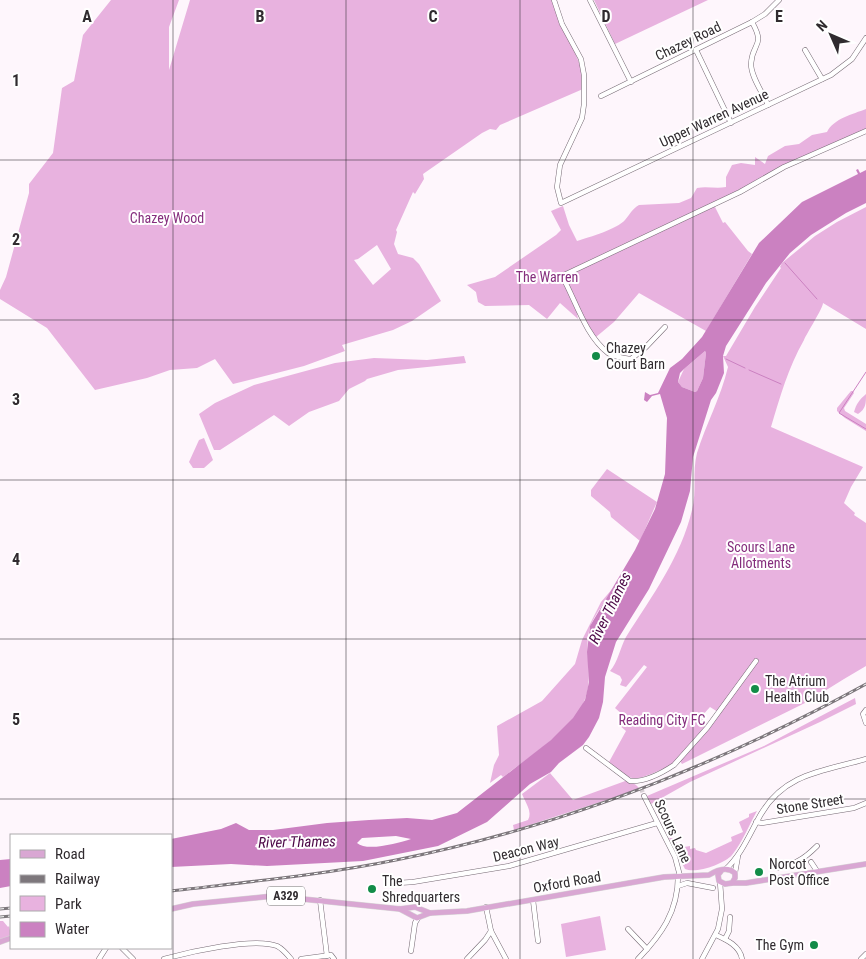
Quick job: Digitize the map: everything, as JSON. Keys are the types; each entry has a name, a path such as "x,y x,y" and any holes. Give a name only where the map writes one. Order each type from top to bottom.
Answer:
{"main road":[{"path":"709,875 720,882 731,884 866,864"},
{"name":"Oxford Road","path":"415,918 430,913 462,912 664,877 709,875 724,869"},
{"path":"720,882 718,875 724,869 732,870 749,882"},
{"path":"731,884 735,873"},
{"name":"A329","path":"172,909 193,904 263,896 320,900 400,910 412,908"},
{"name":"Oxford Road","path":"412,908 415,907 430,913"},
{"path":"412,908 410,912 415,918 420,909"},
{"name":"A329","path":"400,910 415,918"}],"street":[{"name":"Upper Warren Avenue","path":"554,0 562,24 581,59 584,75 582,118 560,165 557,187 560,203 838,71 852,59 866,39"},
{"path":"590,0 631,82"},
{"name":"Chazey Road","path":"601,96 752,22 765,14 779,0"},
{"path":"752,22 759,34 759,38 752,60 752,67 768,105"},
{"path":"696,50 731,123"},
{"path":"805,50 822,79"},
{"path":"665,327 646,348 631,359 609,355 580,316 571,292 562,276 740,192 784,167 866,131"},
{"path":"586,748 630,781 638,782 674,765 707,728 756,661"},
{"path":"865,711 866,723"},
{"path":"735,873 738,856 756,822 771,800 781,790 794,781 816,772 866,759"},
{"name":"Scours Lane","path":"638,782 641,788"},
{"name":"Scours Lane","path":"638,959 666,925 675,901 679,876 675,857 644,796"},
{"name":"Stone Street","path":"756,822 762,823 854,808 866,804"},
{"name":"Deacon Way","path":"398,883 509,866 657,823"},
{"path":"776,868 794,864 817,846"},
{"path":"724,869 738,856"},
{"path":"811,862 817,871"},
{"path":"794,864 796,874"},
{"path":"702,959 716,934 722,909 720,882"},
{"path":"678,886 687,883 713,888"},
{"path":"722,897 725,888 731,884"},
{"path":"320,900 327,956"},
{"path":"533,900 538,941"},
{"path":"486,907 491,931 506,959"},
{"path":"725,939 729,931 730,917"},
{"path":"411,951 415,918"},
{"path":"628,929 648,949"},
{"path":"467,959 491,931"},
{"path":"716,934 737,948 742,959"},
{"path":"164,959 209,948 263,944 275,945 281,948 292,959"},
{"path":"123,949 133,959"},
{"path":"300,959 327,956 333,956 334,959"}],"green space":[{"name":"Chazey Wood","path":"111,0 179,0 169,27 169,70 190,0 553,0 583,72 583,89 500,125 496,130 490,129 482,133 423,174 424,179 415,194 413,192 396,230 394,244 398,254 413,258 419,264 441,301 412,321 393,330 342,345 345,351 304,366 233,384 215,359 197,368 170,370 147,378 95,390 47,328 0,299 0,290 6,277 29,193 29,184 53,153 62,88 74,81 83,35","holes":["377,245 391,269 373,285 354,260"]},
{"path":"594,0 708,0 615,44"},
{"name":"The Warren","path":"866,109 866,131 713,203 723,223 725,222 752,254 706,331 639,293 614,322 596,337 581,318 574,298 578,319 560,303 547,319 529,305 485,306 478,302 476,292 467,285 495,277 556,235 561,230 551,211 563,206 577,241 610,230 625,220 639,205 679,203 691,198 697,188 726,187 726,177 732,165 741,163 755,165 755,157 765,164 768,156 785,146 799,144 812,135 827,132 839,120"},
{"path":"866,207 866,329 823,303 793,361 771,427 863,467 844,503 855,513 854,515 866,523 866,666 807,702 682,764 680,761 700,739 718,712 710,707 701,717 708,724 673,764 646,776 629,777 609,762 626,731 619,725 623,715 615,708 647,667 644,665 626,687 620,685 622,680 620,676 610,671 626,637 665,576 681,544 692,510 697,453 728,367 723,356 726,356 781,268 782,263 815,236"},
{"path":"705,351 703,378 697,391 682,387 678,382 684,369"},
{"path":"464,356 466,363 398,370 367,379 349,389 339,401 309,412 289,426 274,415 220,450 214,450 199,414 215,403 254,385 335,363 374,358 427,360"},
{"path":"673,390 679,390 680,397 676,410 673,402"},
{"path":"851,391 854,393 844,408 845,411 866,424 866,431 837,411 837,408"},
{"path":"866,394 866,403 863,410 858,414 854,412 858,402"},
{"path":"204,438 213,460 204,468 193,468 189,462 199,440"},
{"path":"607,469 657,502 640,541 611,517 610,512 591,496 591,490"},
{"path":"613,588 594,617 590,627 588,636 588,690 579,710 561,732 549,742 503,777 501,775 490,783 494,765 499,755 497,726 542,701 575,664 582,640 601,602"},
{"path":"855,698 856,704 690,782 651,804 647,796 764,746"},
{"path":"550,773 573,800 628,780 640,789 514,830 513,825 528,820 530,814 522,794"},
{"path":"757,811 732,855 717,865 696,870 685,869 669,838 676,838 678,848 690,846 690,849 695,848 706,853 732,841 731,837 743,832 739,822 749,817 749,814"},
{"path":"600,916 606,950 566,957 561,924"},
{"path":"0,921 3,921 9,926 10,935 0,940"}],"water":[{"name":"River Thames","path":"858,169 860,173 866,170 866,203 811,235 790,253 766,283 726,346 723,356 724,373 711,400 693,457 690,491 681,522 649,589 616,642 605,677 603,702 599,718 583,745 559,763 551,772 530,784 487,822 438,846 363,861 267,866 231,864 172,867 172,839 221,829 236,823 249,830 273,830 369,820 407,818 432,820 457,813 551,740 573,718 585,700 589,682 587,652 590,626 635,550 655,509 665,474 667,418 660,394 652,396 647,402 644,400 645,392 650,395 658,393 670,368 682,359 702,337 759,243 802,202 858,174 856,170","holes":["705,351 703,378 697,391 682,387 678,382 680,373","396,836 411,839 375,847 362,846 357,843 362,838","336,837 285,849 255,847 256,844"]},
{"path":"10,859 10,886 0,888 0,860"}],"waterway":[{"path":"785,263 817,299"},
{"path":"726,359 745,368"},
{"path":"749,370 781,384"},
{"path":"866,372 839,413 866,429"}],"tunnel":[{"path":"641,788 644,796"}],"railway":[{"path":"172,891 340,870 396,860 519,830 579,811 696,767 753,741 866,684"},
{"path":"0,909 10,908"},
{"path":"0,917 10,916"}],"place":[{"name":"Chazey Court Barn","path":"596,356"},
{"name":"The Atrium Health Club","path":"755,689"},
{"name":"Norcot Post Office","path":"759,872"},
{"name":"The Shredquarters","path":"372,889"},
{"name":"The Gym","path":"814,945"}],"park label":[{"name":"Scours Lane Allotments","path":"761,556"},
{"name":"Reading City FC","path":"662,720"}]}
